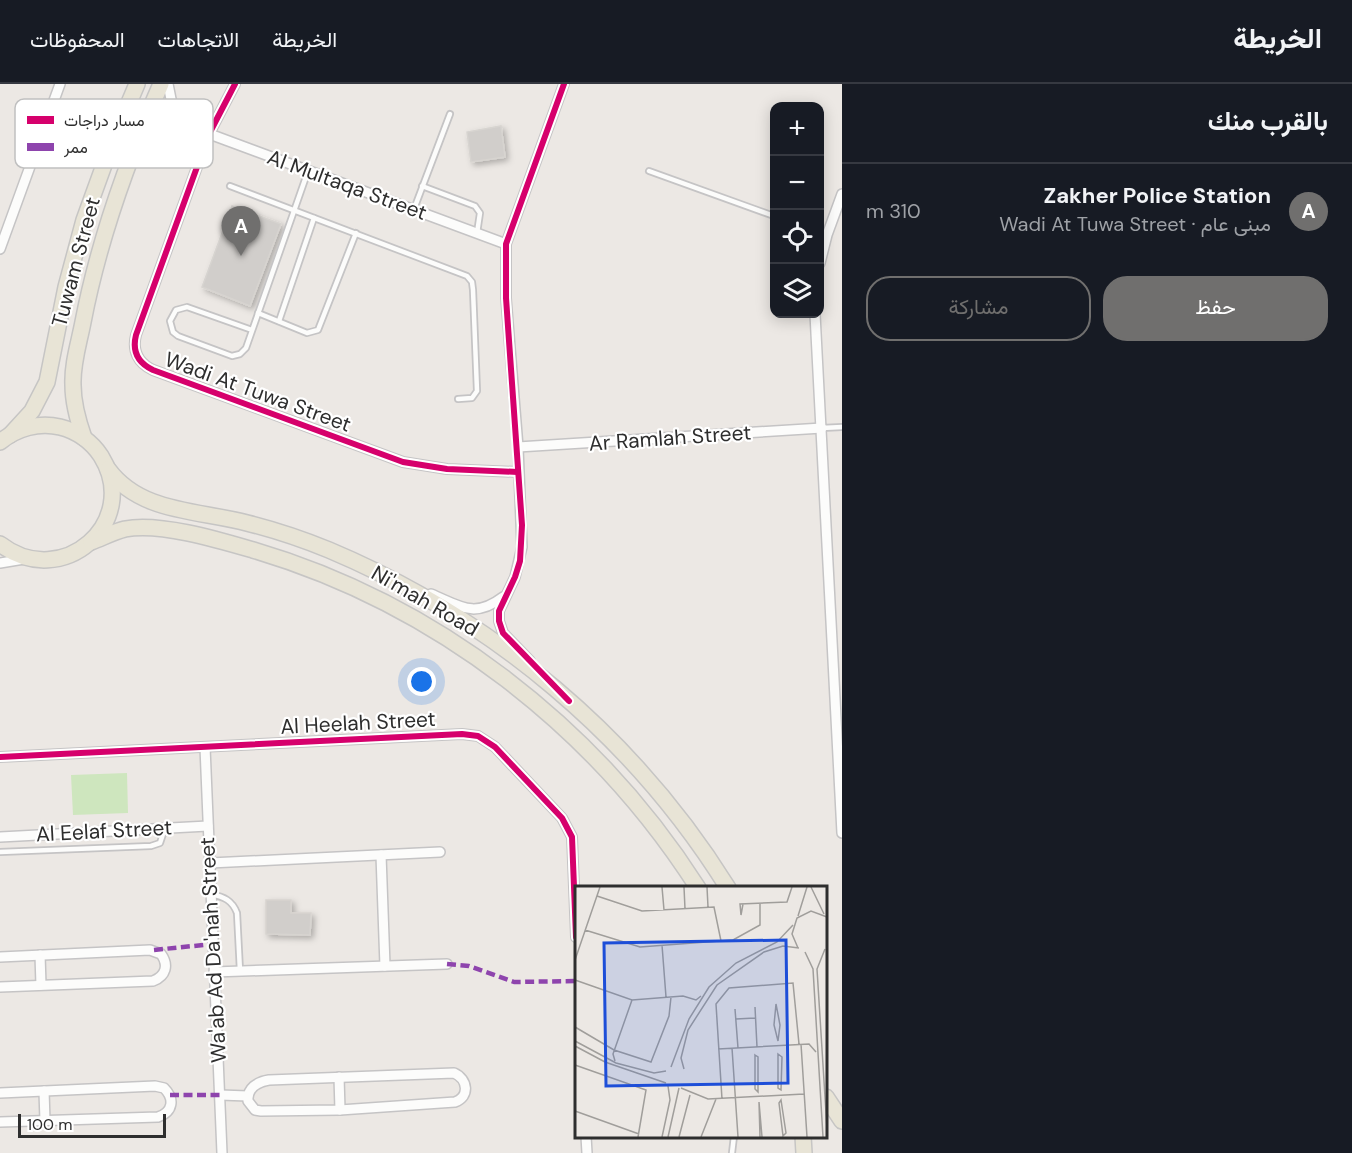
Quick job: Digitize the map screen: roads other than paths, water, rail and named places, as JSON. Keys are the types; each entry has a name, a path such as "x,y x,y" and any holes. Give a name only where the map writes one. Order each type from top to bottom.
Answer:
{"main road":[{"name":"Tuwam Street","path":"131,99 137,84"},
{"name":"Tuwam Street","path":"154,99 161,84"},
{"name":"Tuwam Street","path":"5,438 32,411 47,382 66,287 84,220 103,168"},
{"name":"Tuwam Street","path":"84,438 75,411 73,369 106,227 126,168"},
{"path":"5,438 28,427 47,425 67,429 84,438"},
{"name":"Ni'mah Road","path":"84,438 98,452 120,484 145,500 274,531 327,550 385,576 441,607 520,660 569,701 618,747 667,801 710,858 727,886"},
{"path":"0,544 27,559 46,561 75,554 91,542 103,527 110,508 112,489 108,469"},
{"name":"Ni'mah Road","path":"91,542 115,532 136,527 215,540 268,554 320,573 378,599 415,619 487,664 537,703 568,732 629,795 671,848 697,886"},
{"path":"827,1100 842,1120"},
{"path":"803,1138 804,1153"}],"street":[{"path":"55,99 60,84"},
{"path":"168,84 171,99"},
{"name":"Wadi At Tuwa Street","path":"213,126 235,84"},
{"path":"564,84 506,244 506,298 518,447 522,547 515,577 499,611 499,621 502,633 569,701"},
{"name":"Al Multaqa Street","path":"213,135 506,244"},
{"path":"0,249 29,168"},
{"name":"Wadi At Tuwa Street","path":"197,168 136,335 135,349 141,362 153,370 403,462 440,469 518,472"},
{"path":"824,232 842,194"},
{"path":"815,318 842,833"},
{"name":"Ar Ramlah Street","path":"518,447 822,428"},
{"path":"0,563 27,559"},
{"path":"385,576 471,610 486,608 505,596"},
{"name":"Al Heelah Street","path":"0,757 462,734 478,736 503,755 568,827 573,848 575,908"},
{"name":"Wa'ab Ad Da'nah Street","path":"205,747 222,1153"},
{"name":"Al Eelaf Street","path":"0,837 208,826"},
{"path":"210,864 440,852"},
{"path":"381,855 385,966"},
{"path":"0,957 154,950 161,954 166,966 164,974 153,981 0,987"},
{"path":"40,955 41,985"},
{"path":"214,972 447,964"},
{"path":"454,1073 465,1081 466,1088 465,1095 454,1102 340,1110 261,1112 250,1106 248,1096 255,1085 261,1082 339,1077 454,1073"},
{"path":"339,1077 340,1110"},
{"path":"0,1093 155,1086 164,1088 171,1100 166,1113 158,1117 0,1122"},
{"path":"44,1091 45,1121"},
{"path":"220,1095 248,1096"},
{"path":"586,1138 587,1153"}],"lane":[{"path":"414,209 450,114"},
{"path":"252,330 187,307 176,310 170,321 173,332 178,336 232,356 243,351 252,330 308,171"},
{"path":"650,171 770,215"},
{"path":"230,186 467,276 472,282 476,393 472,398 458,399"},
{"path":"422,186 475,206 480,213 477,233"},
{"path":"279,321 314,218"},
{"path":"258,313 307,333 318,330 356,233"},
{"path":"822,428 842,427"},
{"path":"0,852 151,846 160,843 165,828"},
{"path":"211,894 224,897 234,905 237,913 240,971"},
{"path":"732,1153 734,1138"}],"place":[{"name":"Zakher Police Station","path":"241,256"}]}
